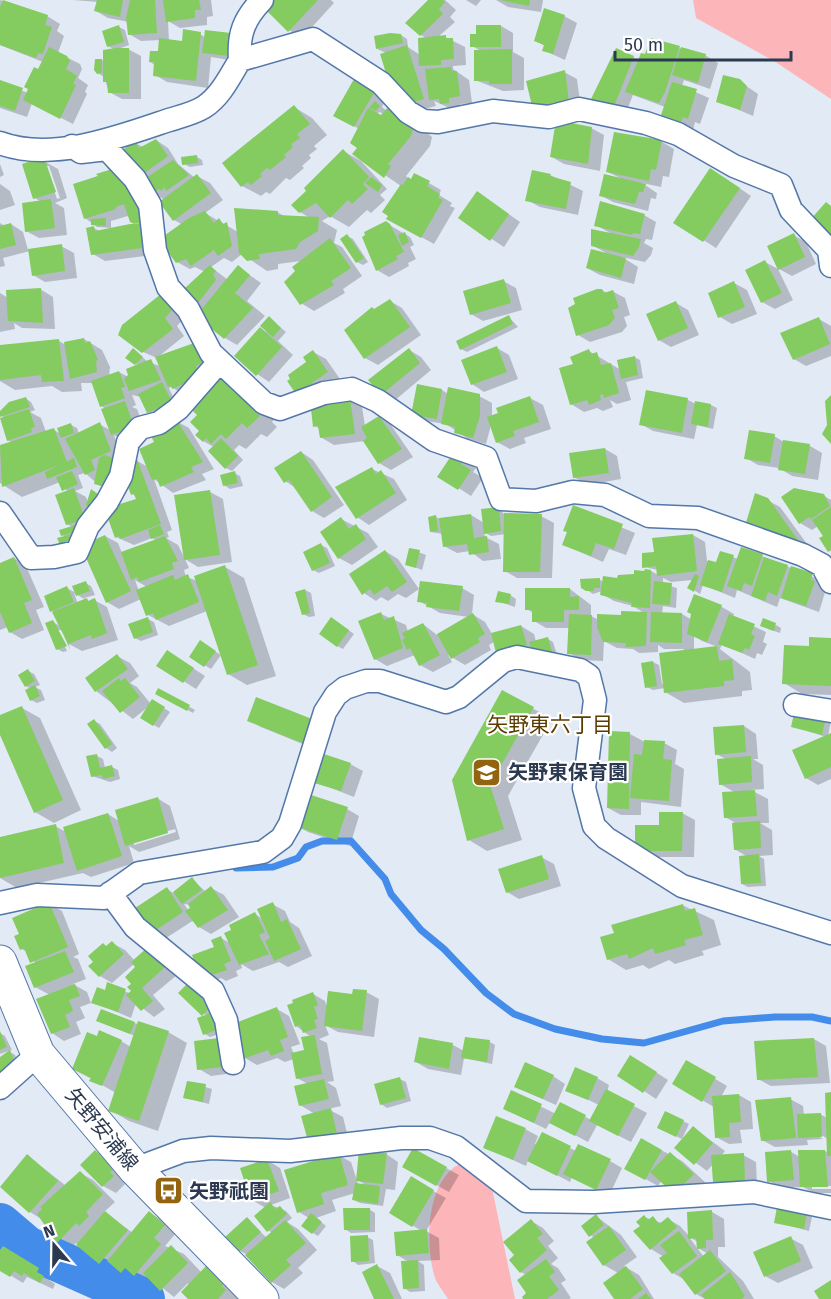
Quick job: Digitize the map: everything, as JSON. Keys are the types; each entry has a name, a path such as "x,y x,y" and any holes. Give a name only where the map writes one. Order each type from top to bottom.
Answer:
{"main road":[{"name":"矢野安浦線","path":"0,962 38,1054 135,1169 262,1299"}],"street":[{"path":"0,143 32,149 72,146 136,131 204,107 222,90 240,60 240,31 248,15 262,0"},
{"path":"240,60 313,39 381,83 408,112 423,121 438,122 493,111 549,117 579,109 646,123 678,134 734,166 781,185 790,210 829,250 831,266"},
{"path":"72,146 81,152 107,149 135,179 150,205 155,250 168,287 188,309 204,343 219,362 264,403 280,409 324,393 352,389 378,400 434,440 486,459 501,499 536,501 573,492 605,495 650,516 698,518 803,555 822,566 831,582"},
{"path":"0,513 32,558 54,558 77,552 88,526 106,502 120,476 128,441 140,428 159,423 178,409 219,362"},
{"path":"0,903 37,895 104,898 139,873 264,852 282,838 290,824 325,712 336,695 345,688 366,681 380,681 446,702 459,698 504,661 518,657 580,670 589,676 595,700 584,788 594,826 606,838 682,886 831,933"},
{"path":"795,705 831,711"},
{"path":"110,893 135,927 213,991 226,1020 233,1062"},
{"path":"0,1088 38,1054"},
{"path":"135,1169 183,1151 211,1148 290,1151 401,1138 430,1138 456,1147 526,1201 594,1203 754,1192 831,1208"}],"shaded area":[{"path":"693,0 831,0 831,99 774,61 696,18"},
{"path":"463,1162 492,1188 515,1299 448,1299 435,1278 430,1245 431,1212 442,1182 451,1170"}],"building":[{"path":"3,0 48,15 45,25 52,27 43,54 38,53 36,58 0,45 0,7"},
{"path":"97,0 123,0 120,17 94,11"},
{"path":"130,0 155,0 157,33 128,35 126,18"},
{"path":"163,0 199,0 201,10 195,10 195,18 166,22"},
{"path":"274,0 318,0 288,32 265,9"},
{"path":"428,0 443,0 445,2 439,9 443,14 420,36 405,23"},
{"path":"500,0 530,0 529,6"},
{"path":"544,8 565,15 553,54 542,51 544,45 534,41"},
{"path":"119,25 124,42 107,47 102,31"},
{"path":"476,25 501,25 501,47 470,47 470,34 476,34"},
{"path":"183,29 201,32 196,81 153,76 154,62 149,62 150,51 158,51 159,38 182,41"},
{"path":"205,30 231,33 229,56 202,53"},
{"path":"390,33 401,34 403,43 376,49 374,36"},
{"path":"446,35 446,38 453,38 454,59 441,60 441,65 419,66 418,38"},
{"path":"651,38 680,46 665,92 659,103 625,92 641,53 645,54"},
{"path":"407,45 424,99 410,103 407,94 401,96 389,83 380,54"},
{"path":"49,47 67,56 70,61 66,69 77,76 73,84 76,85 60,119 23,100 28,89 24,87 34,67 38,69"},
{"path":"681,47 706,54 698,83 672,75"},
{"path":"129,48 129,93 108,93 107,82 103,82 103,50"},
{"path":"616,48 634,56 613,109 590,101"},
{"path":"512,49 512,84 489,84 489,81 474,81 474,50"},
{"path":"95,59 102,59 102,73 97,74 94,70"},
{"path":"451,67 452,71 457,71 460,96 449,98 449,103 440,104 439,99 429,100 425,69"},
{"path":"565,70 569,102 533,110 526,81"},
{"path":"723,75 740,79 747,86 740,110 716,102"},
{"path":"354,79 375,91 354,127 333,116"},
{"path":"0,80 23,88 15,111 0,106"},
{"path":"672,82 697,89 688,119 683,117 679,128 659,121"},
{"path":"375,101 380,106 376,111 369,108"},
{"path":"294,105 310,124 297,134 300,138 291,144 293,147 284,155 286,157 270,170 267,168 260,174 262,176 251,185 248,182 241,187 222,163"},
{"path":"390,105 414,125 411,136 388,164 391,166 384,178 352,154 357,148 350,143 368,108 381,115"},
{"path":"561,121 592,127 588,164 550,157 555,126 560,127"},
{"path":"614,132 662,140 656,170 651,169 649,181 606,172"},
{"path":"156,139 168,156 139,177 121,151 135,141 139,148"},
{"path":"343,149 369,177 363,184 368,189 352,204 348,200 330,218 316,203 299,213 291,205 306,191 304,188"},
{"path":"197,155 198,163 182,165 181,157"},
{"path":"40,158 42,161 45,160 56,192 33,199 22,164"},
{"path":"173,160 189,175 166,191 165,187 152,194 143,180"},
{"path":"111,164 133,187 147,220 134,224 130,222 124,204 116,209 84,219 73,184 98,176 96,174 109,170 106,166"},
{"path":"710,168 740,188 703,242 673,223"},
{"path":"532,170 571,182 566,209 525,201"},
{"path":"414,173 430,181 427,186 440,194 438,198 443,200 421,238 386,219 388,216 382,212 401,184 403,185 408,177 411,179"},
{"path":"197,174 211,193 173,221 159,202"},
{"path":"604,174 646,184 643,192 639,192 635,204 599,196"},
{"path":"371,177 382,185 378,192 365,183"},
{"path":"477,191 509,214 490,241 458,218"},
{"path":"51,199 55,228 25,232 22,203"},
{"path":"600,201 645,214 640,234 633,233 632,235 594,226"},
{"path":"826,202 831,206 831,239 810,220"},
{"path":"234,208 278,211 278,215 319,217 318,231 300,242 296,249 259,254 260,259 247,261 239,253"},
{"path":"205,211 214,223 219,218 223,224 227,222 232,246 218,256 214,250 191,266 186,259 176,263 160,241 161,238 189,218"},
{"path":"106,218 106,226 91,225 91,219"},
{"path":"386,221 390,224 404,252 396,256 398,259 376,271 362,237 365,235 364,232"},
{"path":"11,223 16,245 0,249 0,226"},
{"path":"130,224 145,224 150,247 91,255 86,228 94,226 95,231"},
{"path":"591,229 641,239 639,247 633,256 591,246"},
{"path":"405,232 409,242 402,246 398,235"},
{"path":"794,233 805,257 778,270 767,246"},
{"path":"347,234 364,258 356,263 340,239"},
{"path":"330,238 351,268 331,281 334,285 300,305 284,282 295,271 292,267"},
{"path":"62,244 65,271 32,276 28,249"},
{"path":"591,249 626,258 621,278 586,268"},
{"path":"765,260 782,293 761,303 745,270"},
{"path":"210,265 216,271 213,274 216,280 194,308 175,287 180,283 185,288"},
{"path":"238,265 250,275 235,293 253,308 224,339 196,316"},
{"path":"504,279 511,303 470,315 463,291"},
{"path":"734,281 745,307 718,318 708,293"},
{"path":"41,288 43,323 8,321 6,290"},
{"path":"602,289 604,293 613,290 619,308 612,310 615,318 609,325 576,336 568,308 575,304 573,298"},
{"path":"161,294 173,309 165,318 173,329 142,353 118,335 122,325"},
{"path":"390,299 410,327 364,359 344,330 372,307 374,309"},
{"path":"676,301 688,328 658,341 646,314"},
{"path":"509,315 513,324 460,350 456,341"},
{"path":"269,316 281,328 273,337 260,326"},
{"path":"819,317 830,344 793,360 780,333"},
{"path":"260,327 282,347 256,376 234,356"},
{"path":"84,338 85,343 90,341 98,360 96,361 97,372 70,379 64,342"},
{"path":"59,339 64,381 42,382 41,375 0,380 0,345"},
{"path":"194,343 202,363 196,366 199,377 172,389 171,386 168,387 155,357"},
{"path":"497,346 507,372 471,385 461,360"},
{"path":"133,348 143,357 135,365 125,358"},
{"path":"409,348 420,363 381,395 368,380"},
{"path":"589,349 591,354 597,352 601,365 611,363 619,393 604,398 603,394 600,395 601,400 589,405 587,400 570,405 559,368 573,364 570,357"},
{"path":"313,350 328,372 296,394 287,381 290,379 288,375 306,362 303,357"},
{"path":"635,356 638,375 621,379 617,360"},
{"path":"151,359 161,380 129,391 124,379 128,375 126,369"},
{"path":"224,370 259,405 254,410 260,416 247,428 242,423 226,439 221,434 211,444 206,438 203,442 195,435 199,431 190,422 197,415 188,406"},
{"path":"119,371 125,387 121,388 125,398 100,407 91,381"},
{"path":"162,382 172,402 147,413 138,394"},
{"path":"417,384 442,389 437,419 411,415"},
{"path":"448,387 480,394 480,416 473,438 454,433 455,427 441,424"},
{"path":"646,390 688,398 682,433 639,425"},
{"path":"831,395 831,444 822,434 827,425 825,401"},
{"path":"530,396 539,422 513,431 515,436 496,443 487,417 498,413 496,408"},
{"path":"26,397 30,407 0,417 0,411 9,402"},
{"path":"350,398 355,434 320,438 318,426 313,427 311,409 315,409 314,403"},
{"path":"125,401 134,427 111,435 101,409"},
{"path":"695,401 711,404 708,427 691,424"},
{"path":"29,409 35,427 31,428 32,432 7,441 0,418"},
{"path":"379,416 402,449 378,464 363,441 367,438 361,427"},
{"path":"176,419 203,462 191,467 194,472 160,487 157,479 152,480 139,449 154,442 150,434"},
{"path":"100,422 111,451 91,460 95,470 85,475 65,439"},
{"path":"71,423 74,433 61,438 57,428"},
{"path":"54,428 67,462 2,487 0,445"},
{"path":"749,430 775,434 770,463 744,459"},
{"path":"221,438 238,456 225,469 208,451"},
{"path":"783,440 810,444 805,474 778,470"},
{"path":"605,448 609,473 573,478 569,453"},
{"path":"301,451 332,497 311,512 289,480 284,483 274,468"},
{"path":"453,453 464,459 461,464 471,470 458,490 437,477"},
{"path":"104,455 114,458 109,488 94,484 99,458"},
{"path":"74,458 77,467 47,479 45,472"},
{"path":"137,459 161,524 120,539 119,536 115,538 105,510 119,501 120,504 136,499 134,494 131,495 125,479 130,462"},
{"path":"372,467 376,474 381,470 396,493 356,519 335,487"},
{"path":"72,471 78,484 62,491 56,477"},
{"path":"235,471 238,483 223,486 220,475"},
{"path":"74,488 85,519 66,525 55,495"},
{"path":"794,488 824,494 830,506 799,524 781,497"},
{"path":"91,489 102,497 92,510 86,505"},
{"path":"210,490 220,555 184,560 174,495"},
{"path":"755,493 768,498 798,540 795,550 744,529"},
{"path":"573,505 623,524 614,549 596,543 591,556 562,545 567,532 563,531"},
{"path":"499,507 501,531 484,534 481,509"},
{"path":"831,507 831,550 828,552 819,538 823,536 812,520"},
{"path":"504,513 542,514 540,572 503,572"},
{"path":"471,514 474,538 487,536 489,552 469,555 467,544 443,547 439,518"},
{"path":"436,515 438,531 430,532 428,517"},
{"path":"341,517 349,529 356,524 366,539 338,559 320,532"},
{"path":"79,524 78,531 61,536 59,530"},
{"path":"160,525 164,534 151,539 148,530"},
{"path":"72,534 72,542 60,545 57,538"},
{"path":"693,534 697,571 657,576 656,566 642,568 642,553 654,552 652,538"},
{"path":"105,535 131,591 106,603 83,551 83,545"},
{"path":"165,536 178,561 172,563 174,569 139,582 137,577 131,580 121,552"},
{"path":"321,543 330,563 312,571 303,552"},
{"path":"741,547 763,554 752,586 744,583 741,591 727,586"},
{"path":"409,548 420,550 416,568 405,565"},
{"path":"385,550 407,582 392,592 387,586 374,595 370,589 362,595 349,574"},
{"path":"720,551 734,555 722,592 700,585 708,560 716,562"},
{"path":"14,557 32,600 24,603 32,623 9,633 0,612 0,563"},
{"path":"764,557 788,565 777,596 768,592 765,601 751,596"},
{"path":"225,565 258,665 227,675 194,576"},
{"path":"791,566 813,573 811,580 815,581 806,606 781,598"},
{"path":"645,569 651,570 650,608 631,607 632,603 600,595 603,576 617,578 618,575 634,574 634,570 644,571"},
{"path":"188,574 199,602 156,620 153,613 146,616 136,590 173,575 175,580"},
{"path":"695,574 699,576 694,592 687,588"},
{"path":"600,578 600,588 586,591 581,588 580,579"},
{"path":"86,581 90,591 76,596 72,586"},
{"path":"420,581 463,586 459,611 426,607 427,603 417,602"},
{"path":"654,581 672,583 670,605 652,604"},
{"path":"67,586 74,602 50,612 44,596"},
{"path":"525,588 570,588 570,597 579,596 579,610 564,610 564,622 532,622 532,610 525,610"},
{"path":"305,589 310,613 302,615 295,592"},
{"path":"498,591 511,594 509,604 495,602"},
{"path":"694,594 722,605 707,642 687,634 691,614 687,612"},
{"path":"87,598 88,601 95,598 107,633 92,639 91,635 68,644 52,612"},
{"path":"621,611 647,612 646,646 625,647 626,643 603,642 597,627 597,614 621,615"},
{"path":"381,612 384,620 394,616 403,648 374,660 358,621"},
{"path":"651,612 682,613 682,643 650,642"},
{"path":"473,613 485,634 478,638 480,642 451,659 437,634"},
{"path":"569,614 592,615 591,655 567,654"},
{"path":"729,614 755,624 751,634 755,636 749,650 745,648 742,653 718,644"},
{"path":"148,617 153,632 134,639 128,624"},
{"path":"331,617 349,630 337,647 319,634"},
{"path":"763,618 776,623 774,631 760,626"},
{"path":"53,620 67,646 56,650 45,623"},
{"path":"423,623 440,655 419,666 410,648 407,650 402,640 405,638 402,633"},
{"path":"521,625 527,645 496,653 491,633"},
{"path":"548,637 554,659 532,651 529,642"},
{"path":"809,637 831,638 831,686 782,684 784,645 809,646"},
{"path":"200,640 216,651 204,667 189,657"},
{"path":"717,646 719,661 732,659 734,680 724,681 724,686 664,693 659,653"},
{"path":"167,650 194,668 183,683 156,666"},
{"path":"117,654 128,669 95,692 85,678"},
{"path":"653,661 657,686 645,688 641,663"},
{"path":"28,669 35,681 25,687 18,675"},
{"path":"119,678 121,681 125,678 140,697 120,713 102,691"},
{"path":"35,685 40,696 30,701 25,690"},
{"path":"158,688 190,705 187,711 155,694"},
{"path":"502,690 534,707 490,785 504,829 467,841 452,780"},
{"path":"256,697 312,719 302,743 247,721"},
{"path":"152,699 165,707 153,726 140,718"},
{"path":"22,706 63,800 34,813 0,735 0,715"},
{"path":"795,709 826,717 822,735 791,727"},
{"path":"94,719 112,744 105,749 87,724"},
{"path":"744,725 746,752 715,755 713,727"},
{"path":"609,731 630,732 629,809 607,808"},
{"path":"831,733 831,767 805,779 792,750"},
{"path":"644,740 665,741 663,759 672,760 669,801 630,798 634,754 642,755"},
{"path":"97,754 100,768 112,765 115,776 103,779 102,775 91,777 86,756"},
{"path":"324,754 351,763 341,791 314,783"},
{"path":"751,756 752,782 719,785 717,759"},
{"path":"755,790 757,816 724,818 722,792"},
{"path":"305,793 348,807 337,840 294,826"},
{"path":"158,797 168,833 125,846 115,810"},
{"path":"659,812 683,812 682,851 642,851 642,846 635,846 635,825 659,825"},
{"path":"108,813 122,856 77,871 63,827"},
{"path":"760,821 761,848 734,850 732,823"},
{"path":"56,824 64,863 0,878 0,837"},
{"path":"759,854 761,883 741,884 739,856"},
{"path":"542,855 549,879 506,893 498,869"},
{"path":"192,877 202,890 182,904 173,892"},
{"path":"211,886 228,910 198,928 185,911 190,908 188,904"},
{"path":"167,887 183,912 153,932 132,910"},
{"path":"49,902 68,947 30,963 24,948 20,950 14,936 19,934 12,918"},
{"path":"273,902 281,922 287,919 301,949 274,961 265,941 270,938 257,909"},
{"path":"683,904 685,911 695,908 703,935 684,940 686,945 655,954 653,948 629,959 627,954 607,960 600,937 614,933 611,925"},
{"path":"255,912 265,932 259,935 269,954 239,965 224,933 231,930 229,925"},
{"path":"221,936 231,961 224,964 227,970 212,975 210,971 199,975 192,955 214,947 211,940"},
{"path":"112,941 124,954 99,977 88,966 93,962 88,956 103,943 106,946"},
{"path":"148,947 165,967 142,988 153,1001 141,1011 126,995 131,991 127,987 131,984 125,977 135,967 131,962"},
{"path":"65,951 74,972 34,988 25,966"},
{"path":"190,981 213,1004 202,1016 178,993"},
{"path":"107,982 126,989 118,1012 91,1003 97,987 105,990"},
{"path":"75,984 80,996 69,1000 73,1011 65,1015 70,1027 51,1034 36,999"},
{"path":"353,989 367,990 362,1031 324,1026 328,991 352,994"},
{"path":"313,992 318,1005 314,1007 318,1019 314,1020 317,1028 303,1033 300,1025 295,1027 287,1005 293,1003 292,1000"},
{"path":"277,1007 288,1037 280,1040 284,1051 271,1056 268,1050 243,1059 230,1025"},
{"path":"101,1009 135,1022 130,1034 96,1021"},
{"path":"216,1011 222,1028 203,1035 197,1018"},
{"path":"138,1021 169,1031 139,1121 108,1111"},
{"path":"99,1030 122,1040 102,1086 89,1081 91,1078 72,1069 87,1032 97,1036"},
{"path":"0,1031 7,1047 0,1050"},
{"path":"315,1035 322,1074 296,1079 291,1053 304,1050 301,1037"},
{"path":"419,1037 453,1043 449,1069 414,1062"},
{"path":"465,1037 490,1040 487,1062 461,1058"},
{"path":"219,1038 222,1067 197,1070 194,1041"},
{"path":"814,1038 818,1077 757,1080 754,1041"},
{"path":"10,1050 16,1065 0,1077 0,1057"},
{"path":"630,1055 657,1072 643,1093 617,1076"},
{"path":"686,1060 716,1077 702,1102 672,1084"},
{"path":"525,1062 554,1075 543,1099 514,1087"},
{"path":"575,1067 598,1077 588,1100 565,1091"},
{"path":"400,1077 406,1098 380,1105 374,1084"},
{"path":"324,1079 329,1099 299,1106 294,1086"},
{"path":"187,1081 206,1084 203,1102 183,1098"},
{"path":"606,1089 635,1104 618,1136 589,1121"},
{"path":"511,1090 542,1104 534,1123 503,1109"},
{"path":"831,1092 831,1156 827,1156 825,1093"},
{"path":"739,1094 741,1122 729,1123 730,1137 715,1138 712,1096"},
{"path":"791,1097 796,1138 761,1141 755,1100"},
{"path":"560,1102 586,1115 575,1136 549,1123"},
{"path":"331,1108 337,1134 308,1141 301,1116"},
{"path":"665,1111 684,1120 676,1137 657,1128"},
{"path":"821,1113 822,1137 798,1138 797,1114"},
{"path":"496,1116 526,1128 513,1160 483,1148"},
{"path":"693,1126 713,1143 694,1165 674,1148"},
{"path":"542,1132 571,1146 557,1176 527,1161"},
{"path":"641,1138 662,1150 645,1180 624,1169"},
{"path":"578,1144 611,1159 596,1190 563,1174"},
{"path":"413,1148 447,1167 436,1186 402,1167"},
{"path":"95,1150 114,1169 110,1172 114,1176 102,1187 80,1165"},
{"path":"359,1150 387,1153 383,1184 356,1181"},
{"path":"791,1150 794,1180 767,1182 765,1152"},
{"path":"798,1150 825,1150 828,1187 800,1187"},
{"path":"670,1152 694,1174 674,1194 650,1172"},
{"path":"339,1153 348,1185 321,1193 324,1204 297,1213 284,1170"},
{"path":"744,1153 745,1181 713,1182 711,1155"},
{"path":"27,1154 58,1181 29,1213 0,1187"},
{"path":"267,1159 279,1191 251,1201 240,1168"},
{"path":"80,1171 103,1194 86,1212 89,1216 79,1226 76,1223 57,1243 37,1214 42,1209 40,1207"},
{"path":"411,1176 434,1190 412,1227 389,1213"},
{"path":"355,1183 380,1186 378,1204 352,1200"},
{"path":"270,1202 275,1209 280,1206 287,1214 267,1232 254,1216"},
{"path":"777,1207 807,1212 804,1229 774,1223"},
{"path":"343,1208 370,1208 370,1230 344,1230"},
{"path":"712,1210 713,1240 706,1240 706,1248 697,1249 696,1238 688,1239 687,1212"},
{"path":"105,1211 128,1230 99,1264 76,1245"},
{"path":"149,1211 165,1225 154,1238 161,1244 134,1276 125,1268 121,1273 107,1261"},
{"path":"311,1213 322,1222 312,1234 301,1226"},
{"path":"596,1214 604,1225 589,1237 581,1226"},
{"path":"644,1215 648,1220 653,1216 659,1224 668,1217 677,1227 650,1250 633,1231 640,1226 636,1222"},
{"path":"247,1217 261,1232 239,1252 225,1237"},
{"path":"531,1219 543,1234 537,1238 547,1250 520,1273 509,1260 514,1255 503,1242"},
{"path":"285,1220 306,1243 286,1260 291,1265 271,1283 245,1255"},
{"path":"609,1226 626,1250 603,1266 586,1242"},
{"path":"427,1229 429,1253 396,1256 394,1232"},
{"path":"679,1231 697,1256 672,1274 659,1258 667,1253 660,1245"},
{"path":"368,1235 369,1261 351,1262 350,1236"},
{"path":"791,1236 801,1261 764,1277 753,1252"},
{"path":"171,1245 188,1263 160,1291 143,1273"},
{"path":"3,1246 39,1268 37,1272 44,1276 40,1283 24,1273 22,1276 14,1271 10,1277 0,1271 0,1250"},
{"path":"710,1250 726,1271 695,1295 679,1274"},
{"path":"546,1259 555,1272 549,1276 559,1290 547,1299 523,1299 526,1293 517,1280"},
{"path":"418,1260 419,1288 403,1289 401,1261"},
{"path":"208,1264 226,1281 222,1286 226,1290 218,1299 188,1299 181,1292"},
{"path":"377,1264 394,1299 374,1299 362,1272"},
{"path":"626,1266 643,1289 630,1299 614,1299 603,1283"},
{"path":"730,1272 745,1296 742,1299 705,1299 701,1295"},
{"path":"831,1280 831,1299 819,1299 814,1291"},
{"path":"646,1293 651,1299 638,1299"}],"waterway":[{"path":"236,868 273,867 298,858 306,847 322,841 351,841 385,879 391,894 421,930 444,949 486,993 514,1014 555,1029 602,1039 644,1043 723,1021 775,1017 812,1017 831,1021"},
{"path":"0,1224 27,1247 144,1299"}],"place":[{"name":"矢野東保育園","path":"487,772"},
{"name":"矢野祇園","path":"168,1191"}],"district":[{"name":"矢野東六丁目","path":"550,725"}]}
